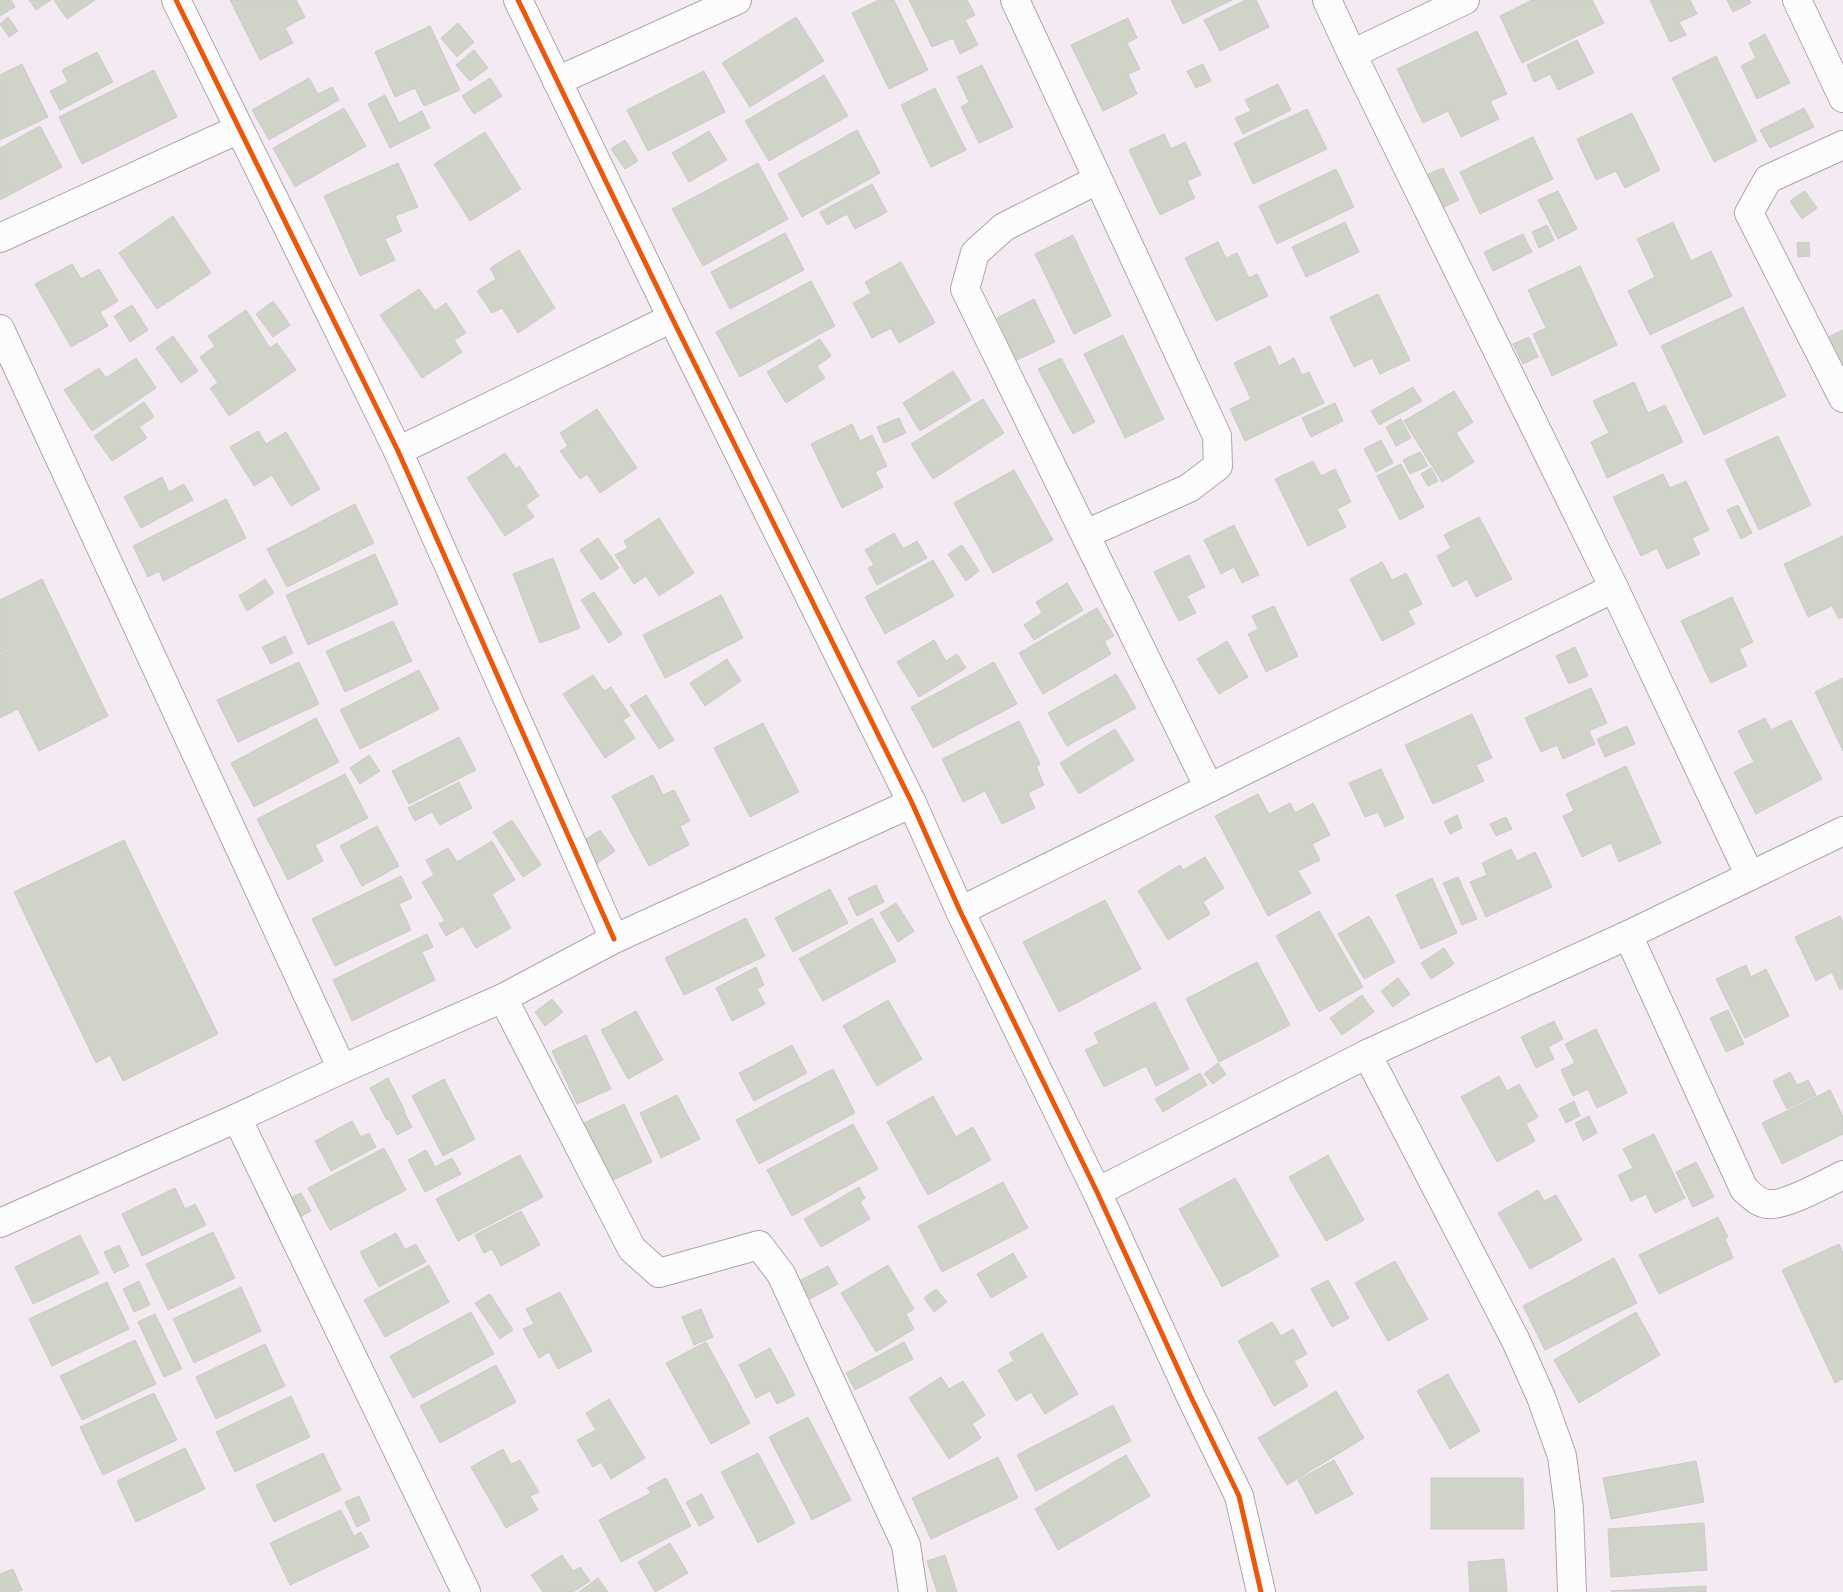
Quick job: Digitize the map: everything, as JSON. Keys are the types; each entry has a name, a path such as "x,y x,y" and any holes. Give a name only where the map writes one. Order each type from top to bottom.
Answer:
{"street":[{"path":"176,0 398,451 614,939"},
{"path":"518,0 672,318 912,803 960,911 1097,1192 1190,1395 1239,1496 1261,1592"},
{"path":"557,81 737,0"},
{"path":"1015,0 1217,436 1218,466 1189,488 1086,534"},
{"path":"1327,0 1614,588 1750,876"},
{"path":"1352,54 1464,0"},
{"path":"1797,0 1843,98"},
{"path":"0,238 239,129"},
{"path":"1843,145 1768,179 1749,213 1843,398"},
{"path":"1097,180 1004,227 975,253 965,289 1210,788"},
{"path":"398,451 672,318"},
{"path":"0,329 342,1069"},
{"path":"960,911 1614,588"},
{"path":"0,1223 503,998 614,939 912,803"},
{"path":"1097,1192 1367,1054 1628,935 1843,831"},
{"path":"1628,935 1744,1189 1752,1197 1766,1204 1778,1205 1843,1175"},
{"path":"503,998 632,1248 659,1273 759,1246 781,1274 906,1545 913,1592"},
{"path":"1367,1054 1515,1339 1541,1397 1562,1456 1569,1509 1572,1592"},
{"path":"237,1118 466,1592"}],"building":[{"path":"0,0 11,0 15,7 0,16"},
{"path":"29,0 51,0 36,10"},
{"path":"54,0 95,0 67,19"},
{"path":"230,0 296,0 305,17 285,28 293,43 260,60"},
{"path":"879,0 894,0 928,70 889,89 852,13"},
{"path":"909,0 967,0 975,15 965,20 978,45 960,54 953,38 932,47"},
{"path":"1171,0 1232,0 1183,24"},
{"path":"1246,0 1256,0 1269,27 1220,51 1204,20"},
{"path":"1532,0 1592,0 1604,23 1522,63 1500,16"},
{"path":"1650,0 1690,0 1697,14 1679,22 1686,35 1670,42"},
{"path":"1727,0 1749,0 1751,3 1733,12"},
{"path":"8,17 18,31 9,37 0,24"},
{"path":"796,17 824,61 750,107 722,63"},
{"path":"1128,18 1137,38 1127,43 1140,69 1128,74 1137,94 1103,111 1071,45"},
{"path":"458,23 474,42 457,57 441,38"},
{"path":"430,26 460,90 424,106 415,88 395,97 375,52"},
{"path":"1477,31 1507,94 1490,101 1499,119 1461,137 1448,111 1423,123 1397,69"},
{"path":"1765,34 1790,83 1757,99 1741,66 1756,58 1749,43"},
{"path":"1577,40 1594,73 1558,90 1550,74 1534,82 1527,65"},
{"path":"474,50 488,68 470,81 456,65"},
{"path":"97,52 113,82 60,110 50,91 68,82 62,70"},
{"path":"1716,56 1757,141 1714,162 1672,78"},
{"path":"22,64 48,117 0,140 0,75"},
{"path":"1203,64 1211,81 1196,88 1187,71"},
{"path":"982,65 1013,127 979,143 961,107 969,102 957,77"},
{"path":"154,70 177,117 82,164 59,117"},
{"path":"704,71 725,112 648,151 627,110"},
{"path":"824,75 848,116 769,161 745,121"},
{"path":"309,78 318,94 332,87 339,100 269,140 252,110"},
{"path":"490,78 502,96 474,114 462,96"},
{"path":"1278,84 1291,110 1243,134 1235,118 1251,111 1245,100"},
{"path":"935,88 966,150 931,167 901,105"},
{"path":"385,95 399,123 422,111 430,128 390,148 368,104"},
{"path":"344,108 366,146 295,187 273,148"},
{"path":"1804,108 1814,127 1770,148 1760,130"},
{"path":"1307,109 1327,149 1253,184 1234,143"},
{"path":"1632,113 1660,170 1625,188 1616,171 1596,180 1577,139"},
{"path":"40,126 62,167 0,200 0,148"},
{"path":"857,130 880,173 802,217 778,174"},
{"path":"709,131 727,160 689,182 672,153"},
{"path":"485,132 521,189 470,221 434,164"},
{"path":"1164,134 1171,149 1185,142 1201,175 1187,181 1195,198 1160,215 1129,150"},
{"path":"1533,137 1553,179 1480,214 1460,172"},
{"path":"625,140 638,161 625,169 611,149"},
{"path":"398,163 418,207 395,216 402,231 385,239 395,260 360,276 324,196"},
{"path":"758,163 788,219 703,266 672,209"},
{"path":"1443,168 1459,200 1442,208 1426,175"},
{"path":"1336,169 1354,207 1277,244 1259,206"},
{"path":"872,184 887,212 855,229 847,214 827,225 820,212"},
{"path":"1558,191 1577,229 1558,239 1538,200"},
{"path":"1805,191 1817,208 1802,219 1790,201"},
{"path":"173,216 211,273 157,309 119,253"},
{"path":"1345,222 1359,252 1306,277 1292,247"},
{"path":"1673,222 1691,261 1711,251 1732,296 1650,335 1628,291 1655,277 1637,239"},
{"path":"1547,225 1554,240 1539,248 1532,232"},
{"path":"785,233 804,270 730,309 711,272"},
{"path":"1523,234 1532,252 1493,271 1484,252"},
{"path":"1073,235 1111,316 1074,334 1035,254"},
{"path":"1218,242 1226,258 1237,253 1249,278 1257,274 1268,296 1216,321 1185,258"},
{"path":"1809,242 1810,256 1798,257 1797,243"},
{"path":"519,250 555,308 518,333 502,308 492,313 477,291 496,279 490,268"},
{"path":"901,262 935,323 899,343 891,328 872,338 853,303 871,293 865,282"},
{"path":"72,264 81,279 99,269 118,301 100,312 108,326 71,347 35,284"},
{"path":"1580,266 1617,345 1552,376 1533,334 1546,328 1528,290"},
{"path":"811,281 835,326 740,377 716,332"},
{"path":"419,289 435,311 446,303 466,333 454,340 462,352 422,378 380,315"},
{"path":"1378,294 1410,360 1380,374 1372,358 1354,367 1330,317"},
{"path":"1034,299 1055,342 1017,360 997,318"},
{"path":"273,301 290,325 273,337 256,314"},
{"path":"132,305 148,330 130,342 114,316"},
{"path":"1743,307 1786,396 1704,435 1661,346"},
{"path":"246,310 270,348 277,343 296,370 229,416 210,388 218,383 200,357 215,346 208,336"},
{"path":"1843,330 1843,373 1826,338"},
{"path":"1123,335 1164,419 1125,438 1084,354"},
{"path":"173,336 198,371 181,383 156,348"},
{"path":"1529,337 1538,357 1523,364 1513,344"},
{"path":"820,339 831,356 817,366 825,378 786,403 767,372"},
{"path":"1270,346 1279,366 1294,358 1302,375 1309,372 1324,403 1245,441 1230,409 1251,399 1234,363"},
{"path":"136,358 156,388 92,431 64,390 99,368 106,378"},
{"path":"1061,358 1095,422 1073,434 1038,369"},
{"path":"953,371 971,400 920,431 903,403"},
{"path":"1634,382 1648,413 1665,405 1683,442 1607,478 1591,442 1609,433 1593,401"},
{"path":"1413,387 1422,401 1379,425 1371,411"},
{"path":"1454,391 1473,422 1456,433 1474,462 1442,482 1404,421"},
{"path":"983,399 1004,433 933,479 911,444"},
{"path":"144,402 154,417 139,427 147,438 112,461 94,436"},
{"path":"1335,403 1343,421 1311,437 1302,418"},
{"path":"597,409 637,468 600,493 587,474 580,479 560,451 568,446 560,433"},
{"path":"899,418 906,433 884,443 877,427"},
{"path":"1401,419 1411,438 1396,446 1386,427"},
{"path":"852,424 860,441 872,435 887,466 875,472 883,487 842,508 811,444"},
{"path":"258,431 266,444 286,432 320,489 291,506 272,475 254,486 230,447"},
{"path":"1778,436 1811,505 1759,530 1725,460"},
{"path":"1381,440 1393,463 1376,472 1364,449"},
{"path":"1420,452 1428,466 1410,474 1403,460"},
{"path":"505,453 516,469 519,466 539,496 526,505 534,517 505,536 467,478"},
{"path":"1313,461 1321,476 1335,469 1351,502 1337,509 1346,527 1308,546 1275,479"},
{"path":"1401,464 1424,507 1400,520 1377,476"},
{"path":"1431,468 1438,481 1428,486 1421,474"},
{"path":"1014,470 1053,540 993,573 954,503"},
{"path":"1663,474 1670,488 1686,481 1709,530 1692,538 1700,554 1667,569 1657,548 1641,556 1613,497"},
{"path":"162,477 169,492 184,484 193,500 141,528 124,497"},
{"path":"226,499 246,538 163,581 159,571 148,577 133,546"},
{"path":"355,504 374,543 287,587 267,549"},
{"path":"1738,505 1752,533 1741,539 1727,510"},
{"path":"1479,517 1512,579 1476,597 1467,579 1453,587 1437,556 1451,548 1444,535"},
{"path":"659,518 694,573 659,596 646,576 634,584 615,555 628,548 624,541"},
{"path":"1234,525 1259,575 1242,583 1234,567 1221,574 1204,540"},
{"path":"894,533 903,549 917,541 927,558 877,585 868,568 874,565 865,550"},
{"path":"1843,536 1843,617 1839,619 1832,606 1808,617 1784,564"},
{"path":"598,538 619,568 601,580 580,550"},
{"path":"962,545 979,571 966,581 948,554"},
{"path":"375,554 398,604 308,645 286,595"},
{"path":"1189,555 1205,587 1187,596 1196,613 1179,621 1154,572"},
{"path":"553,558 580,628 540,643 513,574"},
{"path":"933,560 954,596 885,634 865,597"},
{"path":"1382,562 1392,580 1406,573 1422,604 1408,611 1415,624 1382,641 1350,579"},
{"path":"42,579 108,716 39,751 18,709 0,718 0,655 2,654 0,651 0,600"},
{"path":"265,579 274,593 247,611 239,596"},
{"path":"1067,583 1083,610 1034,640 1024,625 1042,613 1036,602"},
{"path":"594,592 622,634 609,643 581,600"},
{"path":"721,595 743,638 665,678 643,635"},
{"path":"1732,597 1753,642 1739,649 1747,666 1711,683 1681,621"},
{"path":"1274,606 1298,656 1266,672 1248,634 1258,629 1252,616"},
{"path":"1097,608 1114,636 1104,641 1111,654 1043,694 1019,653"},
{"path":"393,621 412,661 345,692 326,651"},
{"path":"285,636 293,653 271,664 262,647"},
{"path":"934,640 946,661 957,654 966,668 919,697 897,662"},
{"path":"1227,641 1248,677 1219,694 1197,659"},
{"path":"1575,647 1588,676 1569,684 1556,656"},
{"path":"727,659 741,681 705,706 690,683"},
{"path":"299,662 319,704 238,742 217,700"},
{"path":"994,662 1017,704 933,748 911,707"},
{"path":"419,670 439,709 360,749 340,710"},
{"path":"1116,674 1136,708 1067,746 1048,713"},
{"path":"593,675 604,691 611,687 630,716 623,720 635,738 605,758 563,694"},
{"path":"1843,678 1843,751 1815,692"},
{"path":"1591,688 1607,723 1589,731 1595,744 1563,759 1557,745 1541,752 1525,718"},
{"path":"646,695 674,740 659,749 630,705"},
{"path":"1472,714 1492,758 1476,765 1484,781 1433,804 1405,745"},
{"path":"316,718 339,762 254,807 231,763"},
{"path":"1765,718 1771,730 1791,720 1822,779 1756,814 1734,772 1754,762 1738,731"},
{"path":"1019,721 1040,764 1036,766 1044,785 1028,793 1035,808 1002,824 985,791 963,802 942,759"},
{"path":"763,723 799,792 750,817 714,748"},
{"path":"1627,726 1635,744 1605,757 1597,739"},
{"path":"1115,729 1134,760 1079,794 1060,763"},
{"path":"459,737 476,770 409,804 392,771"},
{"path":"369,755 380,771 360,784 350,768"},
{"path":"1626,766 1661,843 1619,862 1611,843 1582,857 1563,816 1574,811 1566,794"},
{"path":"1381,769 1404,818 1385,827 1378,812 1365,817 1349,783"},
{"path":"345,774 368,818 315,845 323,861 288,880 257,819"},
{"path":"653,775 663,795 674,790 690,821 680,826 689,845 649,866 612,796"},
{"path":"459,782 472,808 440,825 432,812 415,821 408,808"},
{"path":"1258,794 1269,814 1290,803 1295,813 1313,803 1330,835 1312,844 1320,860 1298,871 1311,893 1268,916 1215,816"},
{"path":"1457,815 1462,828 1450,834 1444,822"},
{"path":"1506,817 1512,829 1496,836 1490,824"},
{"path":"512,820 541,865 523,877 493,832"},
{"path":"377,826 399,866 362,886 340,846"},
{"path":"600,830 615,851 595,865 580,843"},
{"path":"124,840 218,1034 123,1081 110,1055 96,1063 14,892"},
{"path":"492,841 515,880 492,894 511,928 476,948 463,926 446,936 439,924 445,921 422,882 434,875 426,860 448,848 457,862"},
{"path":"1511,849 1517,861 1535,852 1552,887 1486,917 1470,882 1487,875 1482,863"},
{"path":"1205,857 1224,888 1203,902 1210,914 1168,940 1138,891 1180,865 1183,870"},
{"path":"401,876 412,898 399,904 411,930 335,966 312,919"},
{"path":"1458,877 1477,919 1462,925 1443,883"},
{"path":"1432,878 1457,933 1421,949 1396,895"},
{"path":"876,885 884,902 857,916 848,898"},
{"path":"830,889 848,923 793,952 775,918"},
{"path":"1105,900 1141,969 1059,1012 1023,942"},
{"path":"896,903 914,931 898,942 880,913"},
{"path":"1319,911 1363,987 1319,1012 1276,936"},
{"path":"1369,916 1395,962 1364,979 1338,934"},
{"path":"1840,916 1843,922 1843,988 1840,990 1832,972 1816,981 1795,937"},
{"path":"746,918 765,956 684,995 665,958"},
{"path":"872,918 896,961 823,1001 799,959"},
{"path":"427,934 433,947 422,952 435,980 352,1021 333,980"},
{"path":"1444,948 1454,964 1431,979 1421,963"},
{"path":"1257,962 1290,1025 1219,1062 1186,999"},
{"path":"1746,965 1751,977 1766,969 1789,1016 1745,1038 1716,979"},
{"path":"756,967 764,985 757,989 765,1004 732,1021 716,988"},
{"path":"1398,978 1410,994 1393,1007 1381,991"},
{"path":"1362,995 1374,1012 1342,1035 1330,1018"},
{"path":"552,999 563,1012 545,1026 535,1012"},
{"path":"888,1000 922,1059 877,1086 843,1026"},
{"path":"1155,1002 1189,1069 1156,1086 1146,1066 1104,1087 1085,1050 1099,1043 1094,1033"},
{"path":"1728,1010 1744,1044 1726,1052 1710,1018"},
{"path":"636,1011 663,1060 628,1079 601,1030"},
{"path":"1554,1021 1563,1039 1548,1047 1554,1059 1536,1068 1521,1037"},
{"path":"1596,1029 1627,1093 1597,1108 1588,1089 1573,1096 1561,1070 1575,1063 1565,1044"},
{"path":"586,1035 611,1089 577,1104 552,1051"},
{"path":"792,1045 807,1073 754,1101 739,1073"},
{"path":"1218,1063 1226,1074 1213,1084 1204,1074"},
{"path":"833,1069 855,1113 759,1164 736,1120"},
{"path":"1790,1072 1797,1085 1808,1080 1816,1095 1787,1109 1773,1081"},
{"path":"1200,1073 1207,1085 1163,1112 1155,1099"},
{"path":"1499,1076 1507,1091 1519,1084 1538,1117 1526,1124 1535,1141 1497,1162 1461,1097"},
{"path":"388,1078 405,1111 387,1120 370,1088"},
{"path":"444,1079 475,1139 443,1156 412,1096"},
{"path":"1830,1090 1843,1117 1843,1134 1782,1164 1762,1123"},
{"path":"677,1095 700,1139 661,1158 640,1113"},
{"path":"933,1096 956,1137 973,1127 991,1160 928,1195 887,1122"},
{"path":"1574,1101 1580,1116 1566,1123 1559,1109"},
{"path":"624,1104 652,1162 611,1181 582,1124"},
{"path":"404,1112 412,1127 397,1135 389,1120"},
{"path":"1589,1116 1597,1133 1583,1141 1575,1123"},
{"path":"352,1121 361,1137 369,1133 376,1147 331,1171 315,1141"},
{"path":"853,1124 878,1169 792,1216 767,1170"},
{"path":"1654,1134 1685,1198 1655,1213 1646,1194 1631,1201 1618,1175 1633,1168 1623,1149"},
{"path":"384,1148 406,1190 330,1230 308,1188"},
{"path":"426,1150 435,1167 452,1158 461,1174 425,1192 408,1160"},
{"path":"520,1155 543,1197 458,1241 436,1199"},
{"path":"1328,1155 1364,1220 1326,1241 1289,1177"},
{"path":"1696,1162 1714,1197 1693,1207 1676,1172"},
{"path":"1235,1178 1279,1256 1222,1287 1179,1209"},
{"path":"1003,1182 1028,1228 942,1272 918,1226"},
{"path":"859,1187 865,1198 860,1202 870,1219 821,1247 804,1219"},
{"path":"175,1188 185,1209 195,1204 206,1225 142,1256 122,1214"},
{"path":"1538,1190 1544,1201 1556,1195 1582,1240 1530,1269 1498,1213"},
{"path":"301,1193 311,1211 298,1218 288,1199"},
{"path":"521,1211 540,1245 501,1266 492,1249 484,1253 475,1235"},
{"path":"1718,1217 1728,1237 1725,1239 1733,1258 1659,1294 1639,1255"},
{"path":"213,1232 235,1278 168,1310 146,1264"},
{"path":"396,1233 405,1250 416,1244 426,1262 379,1287 360,1252"},
{"path":"80,1235 99,1273 33,1304 15,1267"},
{"path":"1839,1244 1843,1253 1843,1379 1835,1383 1782,1270"},
{"path":"119,1245 129,1266 114,1273 104,1252"},
{"path":"1013,1253 1027,1277 991,1298 977,1274"},
{"path":"1614,1258 1637,1303 1545,1350 1523,1306"},
{"path":"1395,1261 1428,1319 1388,1341 1355,1283"},
{"path":"429,1265 449,1302 385,1337 364,1300"},
{"path":"888,1265 914,1309 906,1314 914,1329 876,1352 841,1293"},
{"path":"828,1266 838,1284 810,1299 799,1281"},
{"path":"1328,1280 1349,1318 1332,1327 1311,1289"},
{"path":"139,1281 150,1305 134,1312 123,1289"},
{"path":"107,1282 129,1329 52,1366 29,1319"},
{"path":"241,1287 261,1331 194,1363 173,1319"},
{"path":"936,1289 947,1302 934,1312 924,1298"},
{"path":"560,1292 592,1351 558,1369 549,1352 539,1358 523,1329 534,1324 526,1309"},
{"path":"490,1294 513,1330 500,1339 475,1303"},
{"path":"701,1309 713,1337 694,1345 682,1317"},
{"path":"471,1312 494,1354 413,1398 390,1356"},
{"path":"1636,1312 1660,1355 1579,1403 1554,1360"},
{"path":"155,1314 182,1369 164,1377 138,1322"},
{"path":"1272,1322 1281,1336 1293,1329 1307,1354 1294,1361 1308,1386 1274,1406 1238,1341"},
{"path":"1042,1333 1078,1394 1045,1414 1031,1392 1016,1401 998,1370 1014,1361 1009,1353"},
{"path":"135,1340 156,1384 82,1420 60,1376"},
{"path":"706,1342 750,1423 711,1444 666,1363"},
{"path":"904,1342 913,1359 855,1390 846,1373"},
{"path":"265,1344 285,1386 216,1419 196,1377"},
{"path":"770,1348 795,1395 777,1404 770,1391 756,1398 739,1365"},
{"path":"496,1365 516,1402 440,1443 420,1406"},
{"path":"1448,1374 1480,1431 1450,1449 1417,1391"},
{"path":"941,1377 949,1389 963,1381 985,1415 972,1424 981,1438 949,1459 909,1398"},
{"path":"1336,1391 1364,1438 1287,1485 1258,1438"},
{"path":"154,1393 177,1440 103,1475 80,1427"},
{"path":"291,1396 310,1437 235,1472 216,1432"},
{"path":"609,1399 645,1458 611,1479 601,1462 593,1467 577,1440 596,1430 586,1413"},
{"path":"1113,1405 1131,1441 1036,1491 1017,1455"},
{"path":"808,1417 851,1500 812,1520 769,1437"},
{"path":"185,1448 205,1489 136,1522 117,1481"},
{"path":"503,1449 511,1464 520,1460 539,1492 530,1496 538,1510 506,1528 471,1467"},
{"path":"323,1453 341,1490 274,1522 256,1485"},
{"path":"758,1453 795,1523 758,1543 721,1472"},
{"path":"1126,1455 1150,1496 1058,1550 1035,1509"},
{"path":"998,1457 1018,1498 931,1539 912,1498"},
{"path":"1334,1460 1353,1494 1316,1514 1298,1480"},
{"path":"1696,1461 1704,1502 1611,1519 1603,1478"},
{"path":"666,1478 691,1526 621,1562 599,1520 651,1493 647,1488"},
{"path":"1431,1478 1523,1478 1524,1529 1431,1529"},
{"path":"702,1494 714,1518 699,1526 686,1502"},
{"path":"359,1496 370,1520 357,1527 345,1502"},
{"path":"341,1510 354,1536 361,1532 369,1547 290,1585 270,1543"},
{"path":"1704,1523 1707,1570 1611,1577 1608,1529"},
{"path":"670,1543 688,1573 655,1592 638,1562"},
{"path":"562,1555 573,1571 580,1567 590,1581 573,1592 543,1592 531,1575"},
{"path":"945,1555 957,1592 937,1592 927,1561"},
{"path":"1504,1559 1507,1592 1470,1592 1468,1562"},
{"path":"13,1569 22,1590 0,1592 0,1574"},
{"path":"598,1578 608,1592 579,1592"},
{"path":"1706,1586 1706,1592 1611,1591"}],"cycle path":[{"path":"176,0 398,451 614,939"},
{"path":"518,0 672,318 912,803 960,911 1097,1192 1190,1395 1239,1496 1261,1592"}]}
